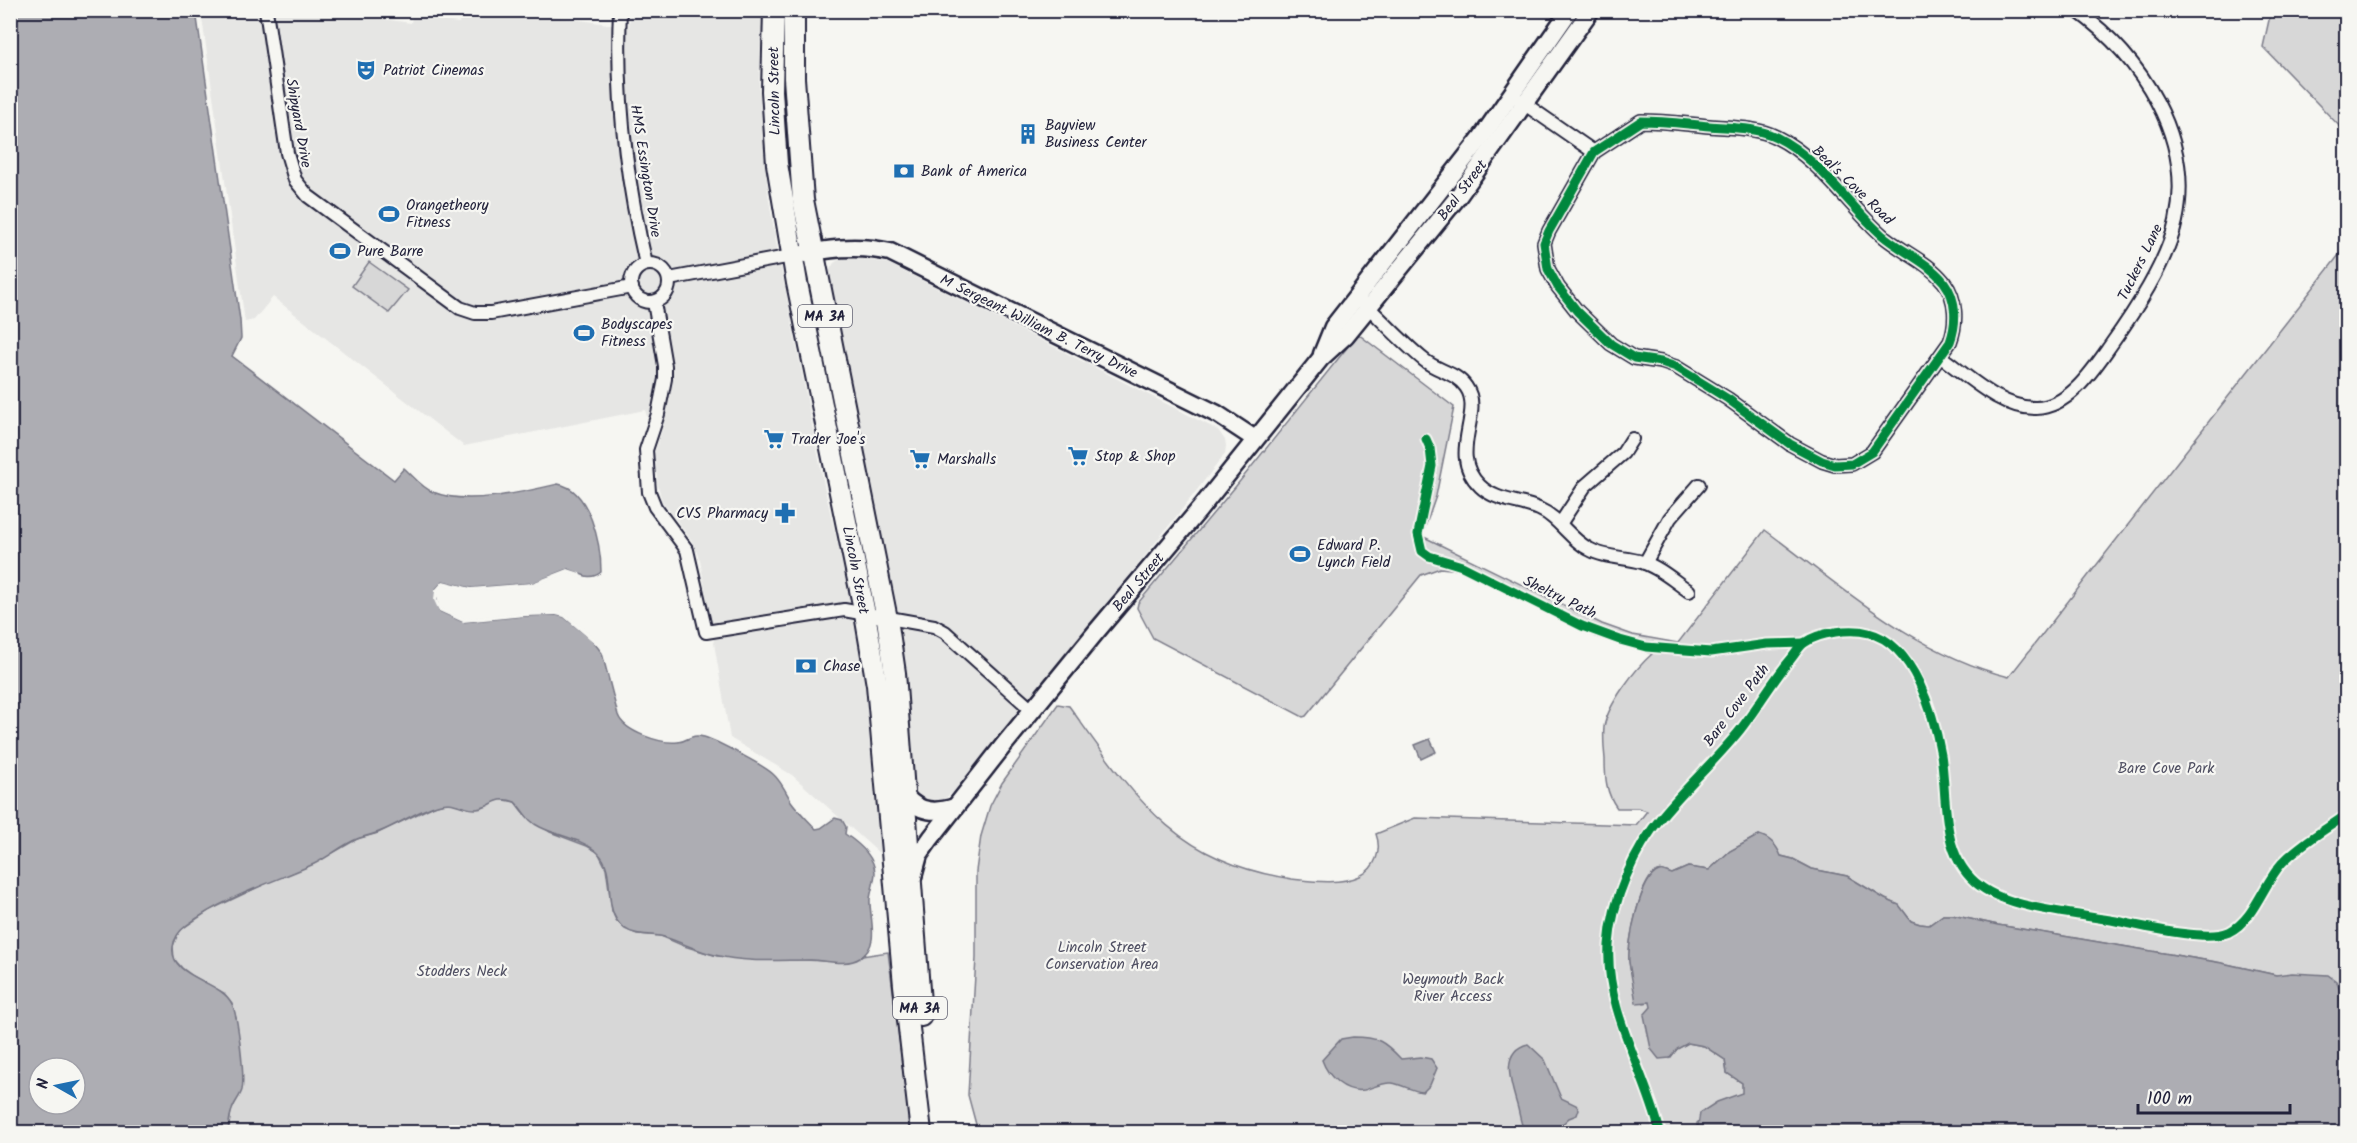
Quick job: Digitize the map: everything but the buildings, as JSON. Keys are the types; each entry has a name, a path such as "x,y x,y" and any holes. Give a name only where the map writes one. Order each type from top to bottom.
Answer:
{"main road":[{"name":"Lincoln Street","path":"774,10 773,128 792,256 865,614 881,717 904,985 921,1132"},
{"name":"Lincoln Street","path":"794,10 796,119 803,200 887,619 895,673 920,1002 933,1132"}],"street":[{"name":"Shipyard Drive","path":"266,10 286,153 291,172 301,188 452,302 468,311 491,313 632,287"},
{"name":"HMS Essington Drive","path":"621,10 619,88 622,131 646,264"},
{"name":"Beal Street","path":"911,883 919,855 955,807 1321,358 1346,335 1363,302 1457,198 1570,10"},
{"name":"Tuckers Lane","path":"1941,357 2009,404 2028,408 2052,405 2074,390 2097,364 2145,292 2170,241 2176,221 2179,179 2174,142 2155,96 2133,65 2108,38 2076,10"},
{"name":"Beal Street","path":"1518,100 1588,11"},
{"path":"1518,100 1594,152"},
{"name":"Beal's Cove Road","path":"1641,121 1668,121 1760,131 1776,137 1815,166 1880,233 1925,264 1945,283 1954,305 1955,327 1941,357 1872,452 1852,464 1835,465 1805,453 1728,399 1676,367 1634,358 1622,352 1596,331 1571,303 1548,269 1544,255 1544,243 1549,231 1594,152 1641,121"},
{"name":"M Sergeant William B. Terry Drive","path":"792,256 865,246 890,252 1217,414 1255,439"},
{"path":"669,279 792,256"},
{"path":"646,264 662,268 669,279 668,291 660,300 654,302 643,301 632,287 633,274 646,264"},
{"path":"654,302 665,366 665,379 658,414 646,450 648,486 655,507 687,550 706,632 844,610 934,626 945,632 1033,711"},
{"path":"1363,302 1425,361 1452,375 1467,388 1471,398 1465,449 1466,461 1472,476 1480,487 1490,494 1540,510 1592,551 1645,563 1689,591"},
{"path":"1560,524 1585,486 1623,453 1632,439"},
{"path":"1645,563 1670,518 1699,486"},
{"path":"906,797 918,808 927,811 955,807"}],"shaded area":[{"path":"10,11 196,11 240,320 241,338 232,356 394,480 404,468 425,488 446,496 462,498 495,496 558,484 569,488 586,507 592,520 599,548 601,572 589,576 568,569 533,583 471,588 443,581 435,590 439,611 463,622 525,616 564,617 592,640 602,653 618,715 628,727 644,736 662,741 678,742 696,736 704,737 751,760 773,774 794,805 816,829 835,818 842,820 846,827 845,834 864,850 874,866 875,875 870,899 872,939 866,953 860,958 842,963 727,958 664,937 633,933 624,928 613,911 607,870 598,853 578,841 536,825 515,802 503,800 477,809 443,803 422,811 379,832 346,844 314,864 217,906 177,934 173,947 174,957 179,966 226,996 232,1004 237,1021 243,1083 241,1093 231,1113 228,1132 11,1132"},
{"path":"201,11 340,11 341,13 411,23 412,17 459,23 461,11 516,11 629,27 630,11 763,11 759,82 768,193 825,490 859,634 880,854 792,775 730,738 700,560 692,541 662,501 658,486 654,454 664,424 648,420 645,410 464,446 273,297 254,320 245,322"},
{"path":"857,258 887,263 1007,323 1218,430 1226,445 1225,454 964,784 940,802 933,803 915,791 905,679 829,281 830,269 834,263 840,259"},
{"path":"1430,739 1436,752 1421,759 1415,745"},
{"path":"1759,835 1773,843 1781,856 1793,859 1812,869 1847,876 1899,905 1911,921 1920,924 1929,925 1943,915 1952,915 2222,963 2276,975 2292,973 2328,975 2336,981 2341,992 2341,1001 2346,1001 2346,1132 1697,1132 1700,1113 1717,1102 1742,1093 1742,1083 1727,1073 1725,1060 1704,1046 1688,1043 1677,1049 1670,1058 1659,1059 1651,1049 1644,1015 1651,1007 1650,1002 1636,1003 1629,962 1630,941 1636,912 1646,885 1652,876 1661,871 1672,874 1688,867 1709,870 1730,851"},
{"path":"1353,1037 1380,1041 1401,1059 1421,1057 1431,1059 1437,1068 1430,1085 1423,1092 1392,1083 1364,1090 1344,1086 1333,1078 1322,1060 1341,1039"},
{"path":"1528,1044 1545,1060 1561,1098 1576,1105 1579,1109 1577,1115 1569,1118 1554,1132 1525,1132 1521,1122 1509,1069 1513,1054"}],"green space":[{"path":"2271,11 2346,11 2346,133 2263,47"},
{"name":"Bare Cove Park","path":"2346,246 2346,1001 2276,975 2222,963 1952,915 1943,915 1929,925 1920,924 1911,921 1899,905 1847,876 1812,869 1793,859 1781,856 1759,835 1730,851 1709,870 1688,867 1672,874 1658,871 1646,885 1633,924 1630,970 1644,1003 1650,1002 1670,1058 1677,1049 1688,1043 1704,1046 1725,1060 1727,1073 1742,1083 1743,1093 1732,1098 1697,1123 1697,1132 978,1132 968,1095 976,958 976,871 981,836 990,806 1002,783 1058,704 1069,706 1137,796 1186,840 1216,857 1251,870 1292,879 1344,881 1360,876 1366,873 1376,858 1378,840 1376,834 1415,818 1636,825 1647,811 1638,808 1617,808 1613,802 1606,779 1604,727 1616,698 1638,668 1652,654 1596,637 1460,570 1440,568 1421,575 1303,717 1153,638 1137,608 1138,603 1358,334 1454,407 1436,496 1422,536 1602,624 1633,635 1678,643 1765,530 1880,616 1910,635 1974,666 2009,677"},
{"path":"369,262 408,290 389,313 352,286"},
{"name":"Stodders Neck","path":"500,799 515,802 524,814 550,832 598,852 606,868 612,911 616,920 625,929 637,934 661,936 717,956 848,962 862,956 888,952 911,1132 228,1132 231,1111 241,1090 242,1078 236,1019 232,1003 224,993 193,976 174,959 173,946 179,931 210,910 315,863 357,839 378,833 436,805 450,802 468,808 487,805"}],"pier":[{"path":"568,569 580,573 582,578 568,572 533,586 471,591 443,584 437,591 437,599 441,609 463,619 525,613 565,614 594,638 597,645 564,617 525,616 463,622 439,611 434,600 435,590 443,581 471,588 532,583"}],"cycle path":[{"path":"1641,121 1743,128 1776,137 1806,157 1819,169 1882,235 1930,268 1944,282 1951,296 1954,311 1954,327 1950,342 1872,452 1852,464 1835,465 1822,461 1790,444 1728,399 1676,367 1634,358 1611,344 1577,311 1558,287 1548,269 1544,243 1549,231 1594,152 1641,121"},
{"name":"Sheltry Path","path":"1426,439 1430,448 1432,466 1418,534 1422,551 1429,556 1462,566 1582,626 1646,647 1711,652 1767,644 1804,643"},
{"name":"Bare Cove Path","path":"1660,1132 1619,1017 1613,993 1609,969 1609,945 1620,893 1634,859 1652,829 1672,804 1731,741 1778,676 1804,643 1810,639 1835,632 1869,633 1885,640 1910,666 1927,702 1938,739 1951,843 1967,874 1980,886 2009,900 2045,909 2174,932 2219,935 2229,932 2246,919 2275,871 2289,856 2346,815"}],"place":[{"name":"Patriot Cinemas","path":"366,70"},
{"name":"Bayview Business Center","path":"1028,134"},
{"name":"Bank of America","path":"904,171"},
{"name":"Orangetheory Fitness","path":"389,214"},
{"name":"Pure Barre","path":"340,251"},
{"name":"Bodyscapes Fitness","path":"584,333"},
{"name":"Trader Joe's","path":"774,439"},
{"name":"Stop & Shop","path":"1078,456"},
{"name":"Marshalls","path":"920,459"},
{"name":"CVS Pharmacy","path":"785,513"},
{"name":"Edward P. Lynch Field","path":"1300,554"},
{"name":"Chase","path":"806,666"}],"park label":[{"name":"Lincoln Street Conservation Area","path":"1102,956"},
{"name":"Weymouth Back River Access","path":"1453,988"}]}
